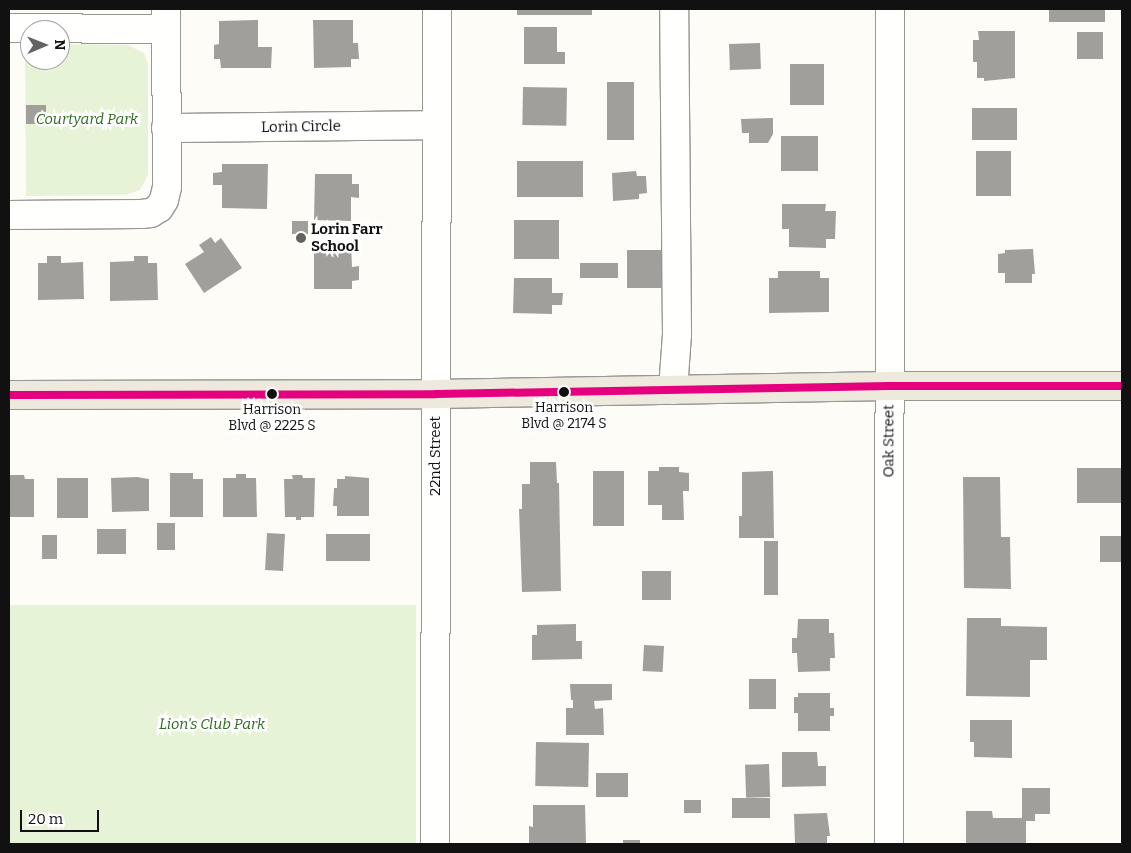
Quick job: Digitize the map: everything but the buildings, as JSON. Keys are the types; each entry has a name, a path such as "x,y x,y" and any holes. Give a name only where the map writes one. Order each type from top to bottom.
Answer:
{"main road":[{"path":"9,395 436,394 889,386 1122,386"}],"street":[{"name":"22nd Street","path":"435,844 437,9"},
{"path":"673,390 678,334 674,9"},
{"name":"Oak Street","path":"889,844 890,9"},
{"path":"9,28 166,19 167,187 164,200 159,208 151,213 9,215"},
{"name":"Lorin Circle","path":"166,128 437,125"}],"green space":[{"name":"Courtyard Park","path":"70,44 128,45 144,53 148,64 148,175 140,190 126,195 26,196 25,70 70,70"},
{"name":"Lion's Club Park","path":"9,605 416,605 416,844 9,844"}],"transit line":[{"path":"9,395 436,394 889,386 1122,386"}],"place":[{"name":"Lorin Farr School","path":"301,238"},
{"name":"Harrison Blvd @ 2174 S","path":"564,392"},
{"name":"Harrison Blvd @ 2225 S","path":"272,394"}]}
